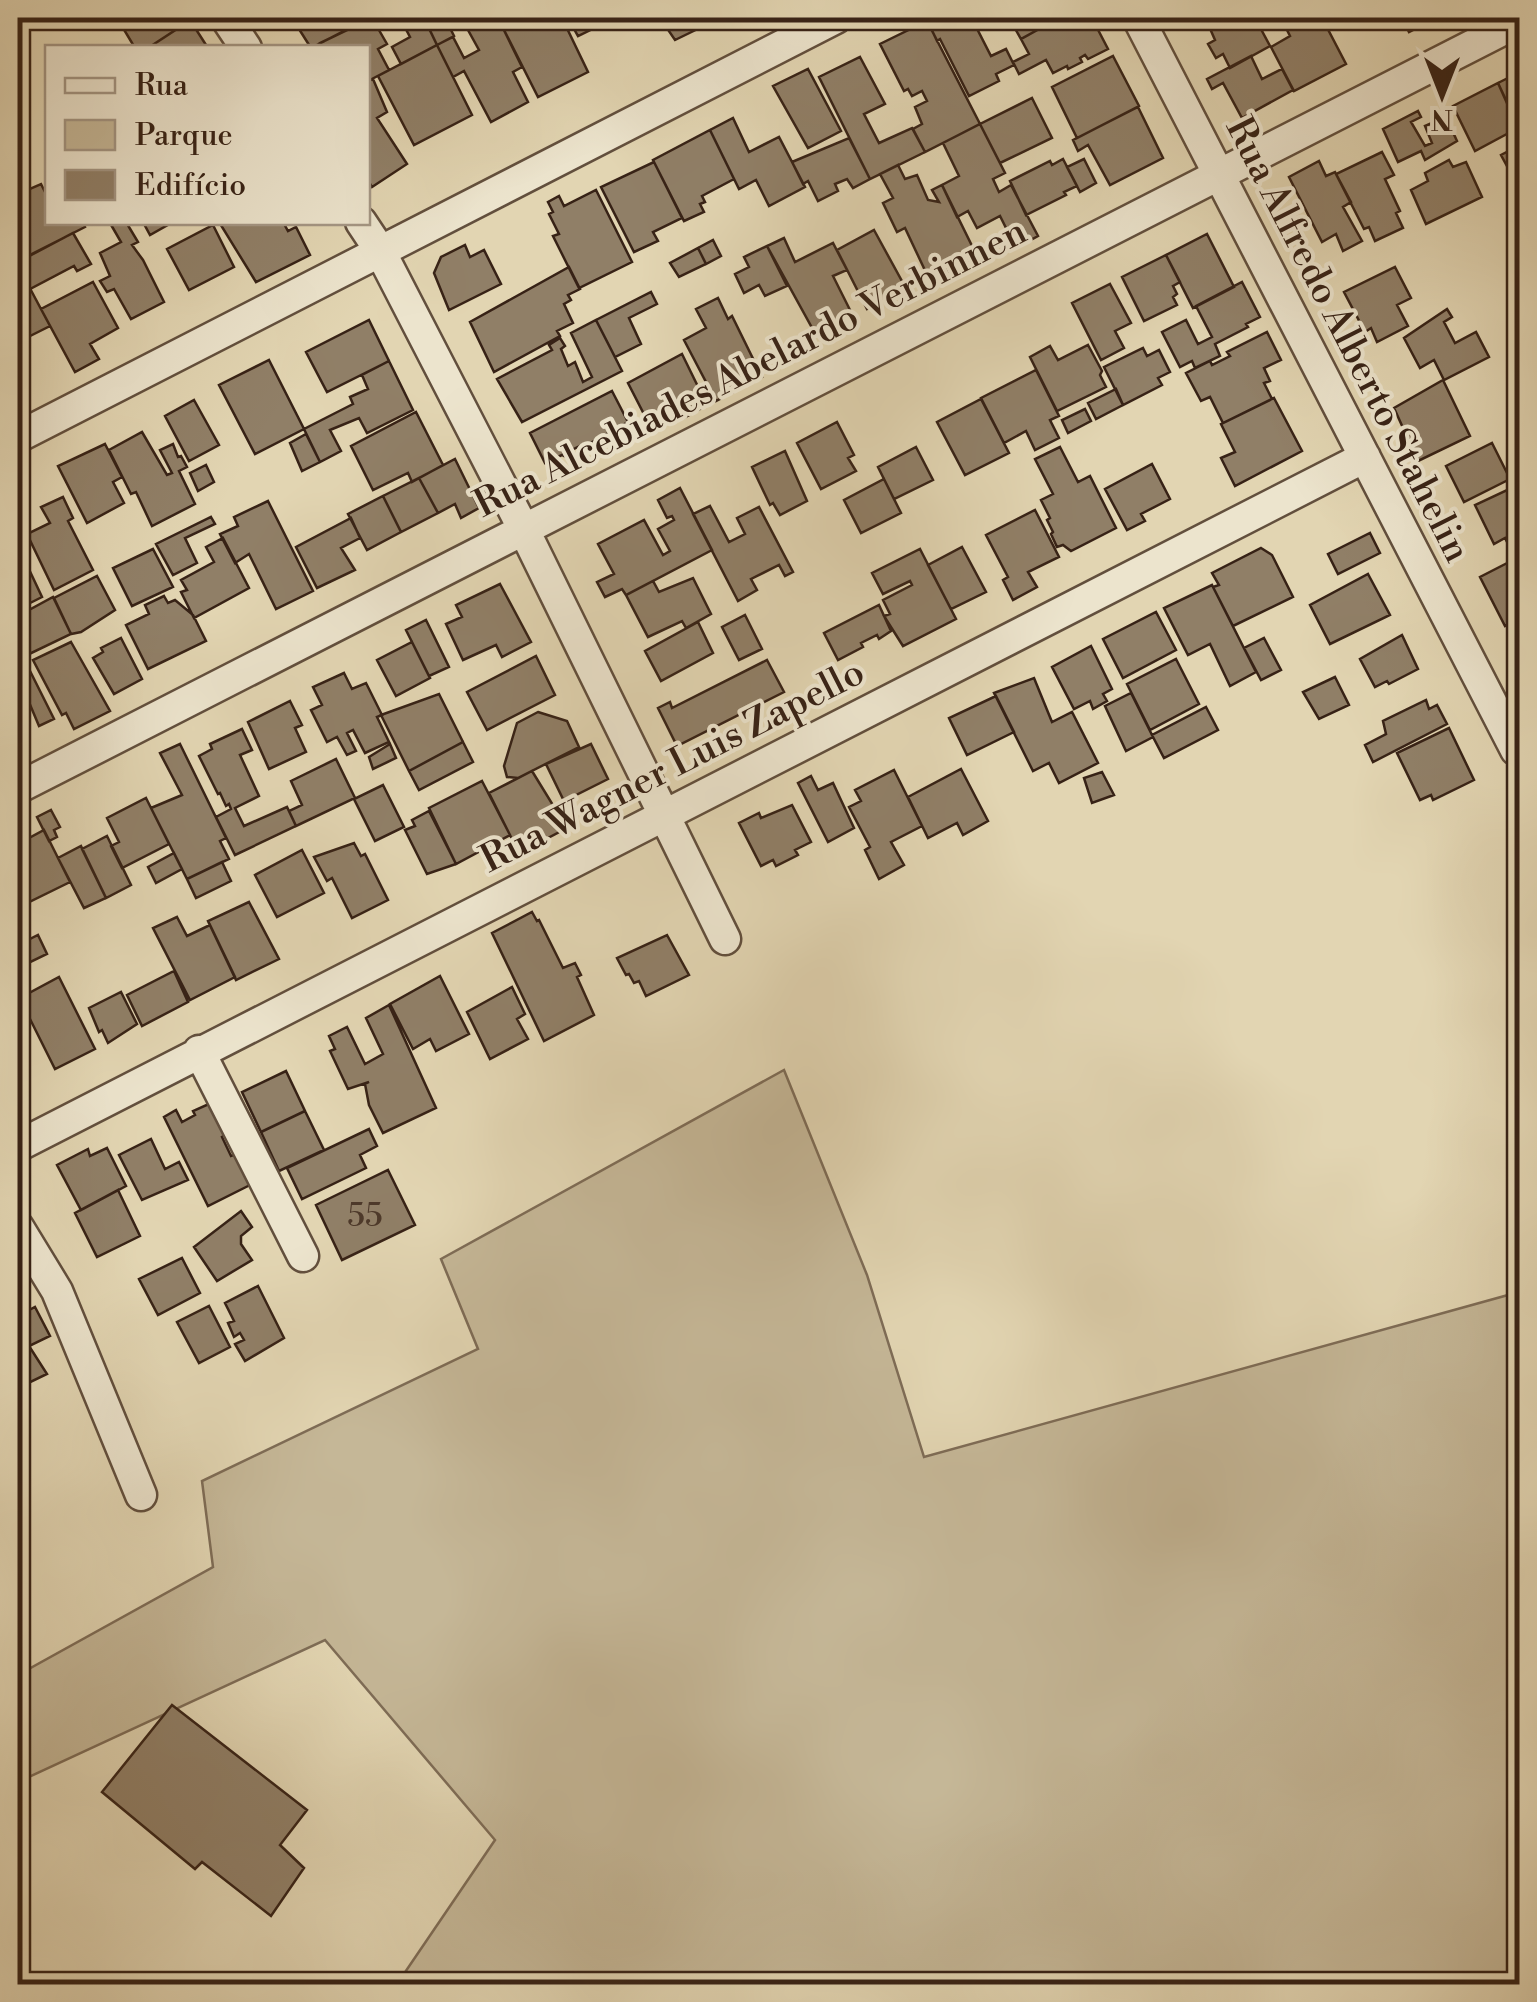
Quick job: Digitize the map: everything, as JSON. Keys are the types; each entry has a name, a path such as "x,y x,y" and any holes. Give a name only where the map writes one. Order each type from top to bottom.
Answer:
{"street":[{"path":"226,18 244,45"},
{"path":"18,435 836,18"},
{"name":"Rua Alfredo Alberto Stahelin","path":"1138,18 1516,750"},
{"name":"Rua Alcebiades Abelardo Verbinnen","path":"18,788 1520,21"},
{"path":"364,225 523,528 725,939"},
{"name":"Rua Wagner Luis Zapello","path":"18,1146 1365,457"},
{"path":"200,1051 303,1256"},
{"path":"18,1227 57,1292 141,1496"}],"green space":[{"path":"784,1070 867,1275 924,1457 1519,1292 1519,1984 397,1984 495,1840 325,1640 18,1782 18,1675 213,1567 202,1481 478,1349 441,1259"}],"building":[{"path":"117,18 179,18 183,25 153,45 133,45"},
{"path":"292,18 356,18 359,23 317,45 309,45"},
{"path":"372,18 387,44 378,49 389,70 370,80 370,45 320,43"},
{"path":"400,18 424,18 437,45 401,64 392,47 410,37"},
{"path":"424,18 445,18 454,36 437,45"},
{"path":"498,18 522,67 513,72 528,102 491,122 464,71 453,77 437,45 453,37 464,58 479,50 468,30"},
{"path":"498,18 520,18 524,25 539,18 562,18 588,72 538,97"},
{"path":"568,18 615,18 578,36"},
{"path":"660,18 710,18 712,22 675,40"},
{"path":"950,18 955,27 972,19 991,56 1006,49 1014,65 996,74 999,81 969,96 929,24"},
{"path":"1009,18 1059,18 1021,39"},
{"path":"1059,18 1097,18 1095,24 1108,49 1088,59 1085,55 1080,58 1082,62 1068,69 1067,66 1053,73 1046,60 1019,74 1013,62 1029,54 1021,39"},
{"path":"1197,18 1255,18 1270,46 1230,68 1223,54 1216,58 1208,44 1215,40 1208,24 1202,27"},
{"path":"1281,18 1322,18 1346,64 1294,91 1271,47 1290,36"},
{"path":"1402,18 1437,18 1409,32"},
{"path":"190,20 206,45 153,45"},
{"path":"927,21 980,124 925,152 913,129 922,124 915,107 927,101 922,91 912,96 908,89 904,91 880,44"},
{"path":"437,45 472,115 414,145 378,76"},
{"path":"1113,56 1139,106 1077,138 1052,87"},
{"path":"1251,56 1262,79 1282,69 1293,90 1242,118 1223,83 1212,89 1207,79"},
{"path":"860,57 885,104 864,114 879,143 912,128 925,152 870,179 819,77"},
{"path":"808,69 841,131 808,148 773,86"},
{"path":"1520,72 1520,114 1514,117 1498,83"},
{"path":"373,79 387,112 377,118 407,164 372,187 370,184"},
{"path":"1498,83 1518,128 1475,151 1453,106"},
{"path":"1032,98 1052,138 1000,163 980,124"},
{"path":"1138,107 1163,158 1110,185 1088,145 1078,151 1073,140"},
{"path":"1418,111 1421,117 1411,122 1425,146 1432,143 1425,126 1446,117 1457,141 1425,160 1421,151 1398,162 1383,129"},
{"path":"733,118 749,152 779,137 805,187 769,206 756,180 739,189 710,130"},
{"path":"980,124 1005,173 993,179 999,192 1011,185 1038,236 1016,248 1000,216 977,228 968,211 957,217 942,185 959,176 943,143"},
{"path":"710,130 734,179 702,196 704,212 684,221 653,160"},
{"path":"849,138 870,179 853,188 847,179 835,184 838,191 818,201 808,181 803,184 792,162"},
{"path":"1520,145 1520,176 1514,179 1501,155"},
{"path":"1382,152 1394,175 1385,179 1400,211 1396,213 1403,228 1375,241 1369,227 1364,229 1336,174"},
{"path":"1063,159 1077,186 1026,215 1010,181 1050,161 1052,165"},
{"path":"1084,159 1096,183 1080,192 1067,167"},
{"path":"1449,160 1453,167 1466,162 1482,197 1426,224 1411,190 1428,181 1425,173"},
{"path":"1319,161 1326,176 1335,172 1351,202 1343,207 1362,241 1343,251 1336,234 1322,242 1289,177"},
{"path":"654,162 682,218 653,232 658,241 634,252 601,187"},
{"path":"898,165 905,179 917,175 928,200 939,202 932,190 942,185 977,256 930,281 905,228 897,232 883,203 893,198 880,174"},
{"path":"41,184 45,192 45,225 85,227 20,260 18,194"},
{"path":"596,190 632,262 579,288 553,236 559,234 548,202 559,196 564,206"},
{"path":"111,225 128,225 138,242 132,245 164,302 131,319 114,289 107,292 100,281 110,276 100,253 121,242"},
{"path":"145,225 168,225 150,235"},
{"path":"213,225 234,267 189,290 167,249"},
{"path":"221,225 285,225 288,231 296,227 310,255 256,282"},
{"path":"874,230 903,283 888,291 886,299 867,309 837,250"},
{"path":"73,233 91,264 77,271 74,266 30,289 18,262"},
{"path":"1207,234 1234,287 1193,308 1166,255"},
{"path":"784,238 795,262 833,243 847,270 833,276 852,314 816,335 767,246"},
{"path":"713,240 721,256 706,264 698,248"},
{"path":"465,245 470,257 484,250 501,284 449,310 434,273 441,257"},
{"path":"767,246 787,286 765,296 759,285 744,293 735,274 749,267 744,257"},
{"path":"698,248 706,264 679,277 670,263"},
{"path":"1166,255 1180,282 1173,286 1177,305 1144,321 1122,277"},
{"path":"569,267 580,289 568,295 571,300 564,304 573,323 557,331 560,336 494,372 470,322"},
{"path":"1395,267 1411,298 1397,305 1408,326 1377,342 1371,328 1365,332 1344,292"},
{"path":"25,279 50,326 18,342 18,282"},
{"path":"93,282 118,328 90,344 99,359 75,372 41,309"},
{"path":"1242,282 1260,317 1215,344 1220,356 1195,368 1192,361 1180,367 1162,332 1186,320 1198,344 1212,337 1196,306"},
{"path":"1110,284 1131,323 1115,331 1124,348 1101,360 1072,303"},
{"path":"651,292 657,304 629,318 641,344 615,357 596,320"},
{"path":"718,298 728,319 732,316 762,377 716,401 684,340 706,328 696,309"},
{"path":"1447,309 1452,317 1444,322 1455,343 1476,332 1489,357 1444,380 1434,360 1420,368 1404,338"},
{"path":"369,320 389,361 327,392 306,352"},
{"path":"596,320 622,371 522,422 497,379 552,350 549,345 560,338 568,366 575,362 583,382 592,377 571,333"},
{"path":"1267,332 1281,360 1264,368 1270,381 1264,383 1272,399 1223,423 1210,397 1201,401 1186,373 1230,356 1227,352"},
{"path":"1088,345 1106,387 1057,411 1030,357 1050,346 1058,360"},
{"path":"1143,348 1147,356 1159,350 1170,372 1158,378 1162,385 1123,405 1104,367"},
{"path":"682,354 707,405 684,418 678,404 647,420 628,383"},
{"path":"269,360 304,429 255,454 219,385"},
{"path":"389,361 413,410 367,433 359,418 330,430 341,451 320,462 304,429 353,404 350,397 368,389 362,375"},
{"path":"1036,370 1059,416 1050,420 1059,438 1035,450 1026,431 1004,443 981,398"},
{"path":"1443,380 1470,436 1418,461 1394,408"},
{"path":"1116,389 1123,405 1096,419 1088,403"},
{"path":"612,391 628,422 564,457 545,463 530,433"},
{"path":"1274,398 1302,451 1235,486 1221,458 1235,452 1221,424"},
{"path":"981,399 1009,453 965,475 937,422"},
{"path":"194,400 219,445 189,461 165,416"},
{"path":"1085,409 1091,421 1068,433 1062,420"},
{"path":"416,412 443,465 412,482 408,473 373,490 351,446"},
{"path":"837,422 854,455 848,458 856,471 821,489 797,443"},
{"path":"142,432 167,475 172,473 160,450 173,444 187,467 179,471 195,504 152,526 109,450"},
{"path":"306,434 320,462 302,471 290,443"},
{"path":"1492,443 1510,479 1464,502 1446,466"},
{"path":"105,444 122,477 113,482 124,503 87,523 58,466"},
{"path":"916,447 933,480 894,499 878,467"},
{"path":"1060,447 1078,482 1090,476 1116,528 1071,551 1063,545 1057,547 1051,534 1047,520 1050,518 1041,500 1053,494 1035,459"},
{"path":"785,451 807,501 780,515 773,503 770,505 752,467"},
{"path":"455,459 479,508 461,518 455,504 438,513 419,478"},
{"path":"1152,464 1170,499 1141,514 1145,521 1127,530 1105,489"},
{"path":"206,465 214,482 198,491 190,473"},
{"path":"419,478 438,513 401,532 383,496"},
{"path":"884,479 901,513 861,533 844,500"},
{"path":"1520,484 1520,551 1513,554 1505,538 1494,544 1475,505"},
{"path":"680,488 712,550 626,595 622,589 605,597 597,582 614,574 598,544 644,520 663,555 670,551 658,529 674,520 672,516 667,518 658,500"},
{"path":"383,496 401,532 367,550 348,514"},
{"path":"63,497 73,518 68,521 93,570 54,590 27,534 50,523 41,507"},
{"path":"268,501 313,591 276,609 249,554 235,563 220,534 238,526 234,517"},
{"path":"710,506 729,542 745,534 737,518 759,507 793,572 785,576 779,565 751,579 757,590 738,601 693,514"},
{"path":"1035,510 1059,557 1028,572 1037,587 1013,600 1003,580 1008,577 986,535"},
{"path":"211,517 215,524 185,538 197,563 173,575 156,544"},
{"path":"351,518 360,538 341,548 355,570 317,588 296,547"},
{"path":"1370,533 1380,553 1338,574 1328,554"},
{"path":"223,538 249,588 194,618 181,592 187,590 181,580 214,562 206,547"},
{"path":"18,546 42,597 18,609"},
{"path":"962,547 986,592 951,609 928,565"},
{"path":"1261,548 1272,555 1293,597 1233,626 1213,587 1219,585 1212,573"},
{"path":"153,549 173,587 132,606 113,568"},
{"path":"920,549 956,619 903,646 884,616 890,614 883,600 912,585 910,581 883,594 872,573"},
{"path":"1519,557 1520,618 1505,626 1480,577"},
{"path":"1368,574 1390,615 1330,644 1310,605"},
{"path":"97,576 115,610 81,632 71,634 54,598"},
{"path":"693,578 711,614 686,628 682,621 648,637 626,595 653,581 659,592"},
{"path":"500,584 531,642 502,657 496,645 463,660 446,624 462,617 456,605"},
{"path":"1212,585 1256,672 1230,686 1210,644 1188,655 1164,608"},
{"path":"164,596 168,603 175,600 193,615 206,641 148,669 126,625 149,614 145,605"},
{"path":"53,597 71,634 23,657 18,647 18,616"},
{"path":"879,605 891,631 861,643 863,647 838,660 824,633"},
{"path":"1156,612 1176,650 1123,678 1103,639"},
{"path":"745,615 762,649 739,660 722,627"},
{"path":"426,620 449,667 429,676 406,630"},
{"path":"698,622 713,653 661,681 645,651"},
{"path":"1402,635 1418,669 1375,687 1360,659"},
{"path":"121,638 142,679 114,694 93,658 103,652 101,648"},
{"path":"1264,638 1281,670 1261,680 1244,648"},
{"path":"71,642 110,711 74,729 66,713 62,715 33,660"},
{"path":"412,642 430,678 396,696 377,660"},
{"path":"1091,646 1112,689 1103,694 1107,701 1093,709 1090,701 1074,709 1052,667"},
{"path":"18,647 54,719 39,726 18,676"},
{"path":"536,656 555,695 487,730 467,692"},
{"path":"1176,659 1199,704 1150,730 1127,684"},
{"path":"767,660 784,692 677,746 658,708 670,702 672,708"},
{"path":"344,673 352,689 366,683 382,715 377,717 389,742 365,753 353,730 347,733 356,751 347,755 337,737 327,742 311,710 322,705 313,687"},
{"path":"1335,677 1349,705 1319,719 1303,692"},
{"path":"1034,678 1052,722 1072,712 1098,763 1059,783 1049,763 1033,771 994,693"},
{"path":"1131,693 1153,737 1126,751 1105,706"},
{"path":"439,694 463,742 409,771 381,715"},
{"path":"996,696 1014,732 967,755 949,718"},
{"path":"1426,700 1429,709 1437,705 1447,724 1373,762 1365,745 1386,734 1383,721"},
{"path":"290,701 302,725 295,728 306,752 269,769 248,722"},
{"path":"1206,707 1218,730 1164,758 1152,735"},
{"path":"538,712 567,721 579,747 518,778 507,777 504,766 517,723"},
{"path":"1449,728 1474,780 1433,800 1431,795 1420,800 1397,753"},
{"path":"242,729 252,750 240,755 259,796 235,808 244,826 287,807 296,826 235,855 216,817 231,809 218,794 199,756 212,749 210,744"},
{"path":"463,742 473,762 419,790 409,771"},
{"path":"180,744 226,838 220,841 229,859 187,879 151,808 182,795 160,753"},
{"path":"390,744 396,758 373,769 369,757"},
{"path":"591,744 608,779 564,801 546,764"},
{"path":"336,759 355,798 296,826 289,811 302,805 291,781"},
{"path":"961,769 988,821 963,835 957,823 928,838 908,797"},
{"path":"894,770 922,826 891,842 904,865 879,879 865,850 870,847 849,807 861,801 855,790"},
{"path":"532,771 567,828 519,853 489,793"},
{"path":"1102,772 1114,795 1092,803 1084,778"},
{"path":"811,776 818,790 833,783 854,828 828,842 798,783"},
{"path":"482,781 510,835 456,864 429,808"},
{"path":"383,785 404,827 375,841 354,799"},
{"path":"146,798 169,844 122,868 111,846 119,842 107,818"},
{"path":"792,805 811,842 795,850 798,855 776,866 773,860 761,866 739,823 759,813 761,818"},
{"path":"51,810 60,827 54,830 57,837 49,841 37,817"},
{"path":"429,811 456,864 427,874 405,830 415,826 412,820"},
{"path":"44,830 70,882 23,905 18,894 18,844"},
{"path":"107,836 131,885 106,898 82,849"},
{"path":"354,843 361,856 365,854 388,900 352,918 332,878 327,881 314,857"},
{"path":"81,846 106,898 84,908 58,858"},
{"path":"302,850 324,893 277,917 255,875"},
{"path":"174,853 182,869 156,883 148,867"},
{"path":"222,862 231,881 196,898 187,879"},
{"path":"249,902 279,959 236,980 208,921"},
{"path":"532,912 563,968 575,963 594,1015 544,1041 492,933"},
{"path":"177,917 187,936 210,925 235,977 190,1000 153,928"},
{"path":"38,935 47,954 18,968 18,945"},
{"path":"667,935 689,975 646,996 639,981 634,983 626,975 617,958"},
{"path":"174,971 188,1002 142,1026 127,995"},
{"path":"440,976 469,1034 436,1051 430,1039 413,1049 390,1004"},
{"path":"59,977 95,1049 55,1069 30,1019 24,1023 18,999"},
{"path":"512,987 525,1014 517,1019 528,1039 490,1059 467,1012"},
{"path":"121,992 137,1024 108,1043 89,1008"},
{"path":"389,1005 436,1108 383,1133 369,1105 365,1084 369,1082 348,1089 330,1051 335,1049 329,1036 347,1027 365,1064 383,1054 366,1018"},
{"path":"286,1071 305,1111 261,1132 242,1092"},
{"path":"220,1099 234,1129 222,1137 231,1156 236,1154 250,1185 208,1206 164,1117 176,1110 182,1122 195,1115 193,1111"},
{"path":"305,1111 324,1150 279,1171 261,1132"},
{"path":"369,1129 377,1146 360,1155 366,1168 302,1199 287,1168"},
{"path":"151,1139 165,1169 179,1162 188,1180 142,1200 119,1155"},
{"path":"107,1148 126,1186 81,1210 57,1165 88,1149 90,1156"},
{"path":"388,1170 415,1225 342,1260 316,1205"},
{"path":"118,1190 140,1236 97,1257 75,1213"},
{"path":"241,1211 252,1227 241,1236 241,1244 252,1260 217,1281 194,1247"},
{"path":"182,1258 200,1293 158,1315 139,1279"},
{"path":"258,1286 284,1338 245,1361 235,1344 244,1340 240,1333 234,1337 228,1323 234,1321 225,1303"},
{"path":"209,1306 230,1347 199,1363 177,1322"},
{"path":"35,1307 50,1336 29,1346 47,1374 18,1388 18,1316"},
{"path":"18,1430 28,1450 18,1460"},
{"path":"172,1705 307,1810 280,1845 304,1868 271,1916 202,1862 195,1869 102,1792"}]}
